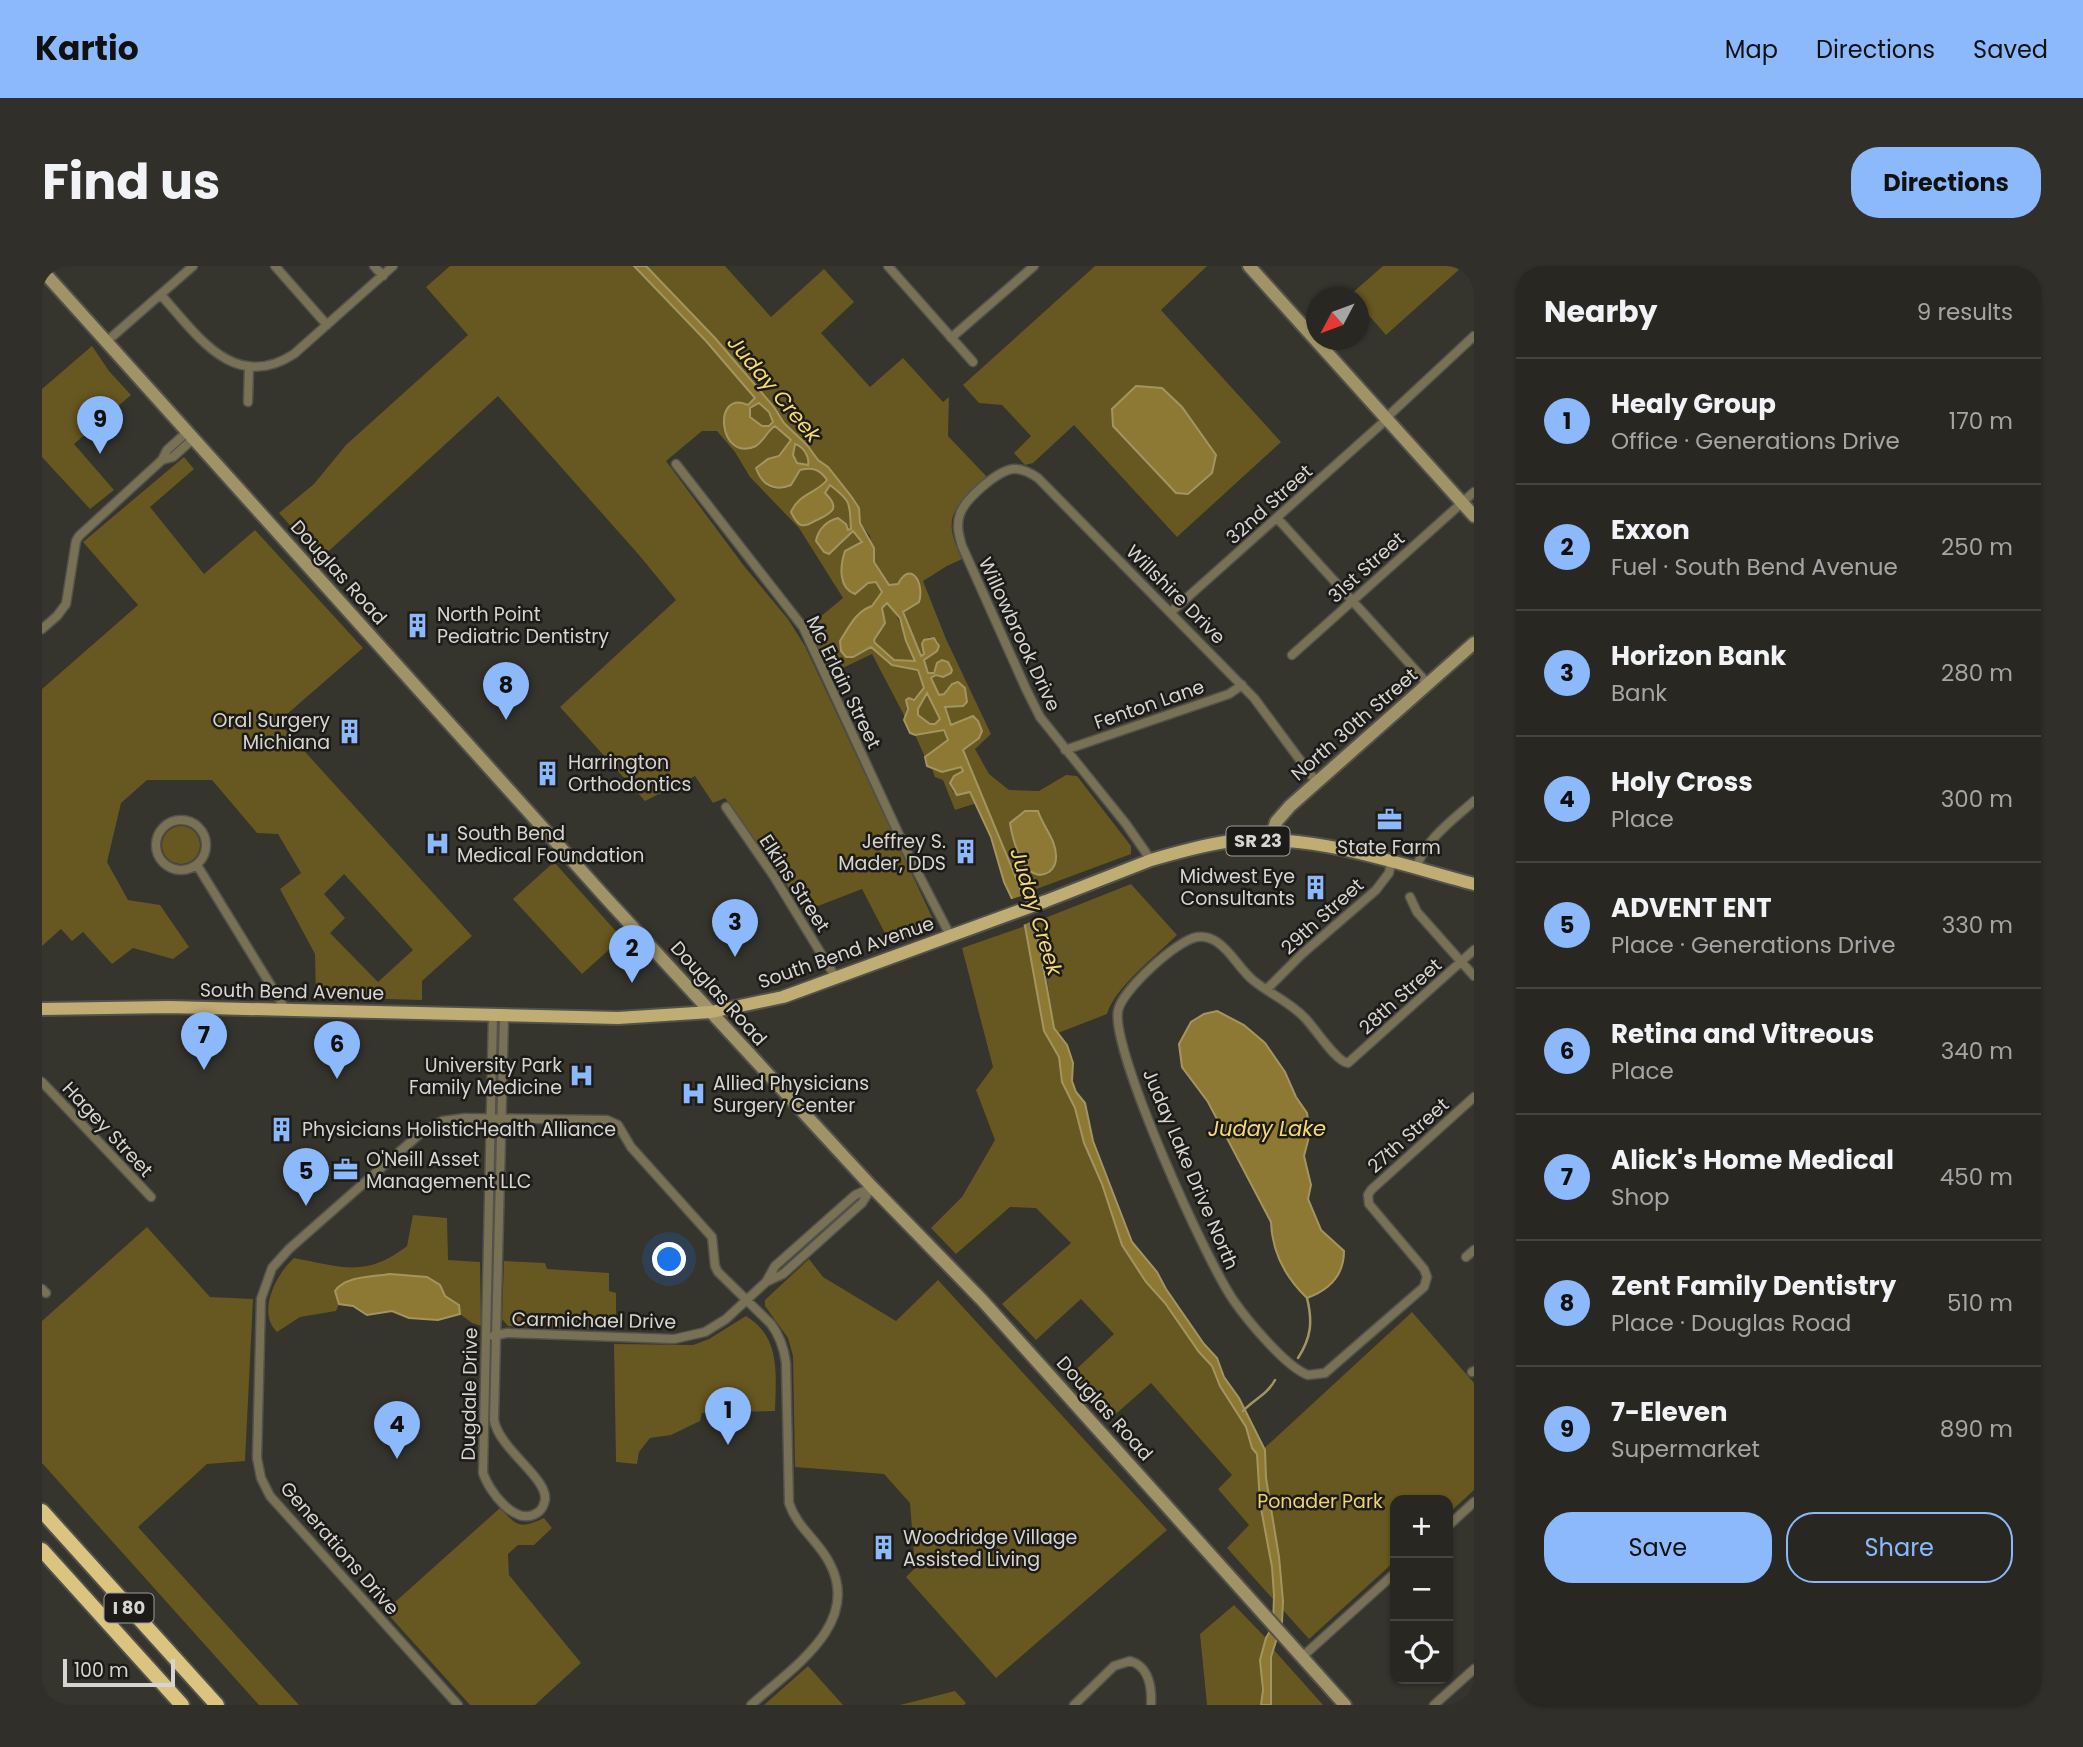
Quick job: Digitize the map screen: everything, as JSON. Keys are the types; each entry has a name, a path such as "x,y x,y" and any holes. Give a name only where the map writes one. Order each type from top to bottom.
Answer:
{"highway":[{"name":"I 80","path":"42,1511 217,1705"},
{"name":"I 80","path":"42,1550 182,1705"}],"main road":[{"name":"South Bend Avenue","path":"42,1009 169,1007 618,1018 711,1012 783,997 1151,860 1226,842 1271,841 1325,846 1474,884"}],"street":[{"path":"106,342 193,266"},
{"path":"275,266 327,325"},
{"path":"374,266 383,276"},
{"path":"161,295 210,349 227,360 249,366 269,365 290,357 393,266"},
{"path":"951,338 1034,266"},
{"path":"1249,266 1474,516"},
{"path":"894,268 973,362"},
{"name":"Douglas Road","path":"42,270 711,1012 872,1187 982,1300 1345,1705"},
{"name":"32nd Street","path":"1171,612 1387,419 1474,336"},
{"path":"248,402 249,366"},
{"path":"42,629 66,604 79,536 162,460 173,457 190,436"},
{"name":"Mc Erlain Street","path":"676,464 803,627 908,854 950,935"},
{"name":"Willshire Drive","path":"989,482 1003,472 1017,469 1038,478 1242,685 1267,713 1317,782"},
{"name":"Willowbrook Drive","path":"989,482 968,501 960,513 957,527 959,537 1032,704 1151,860"},
{"name":"31st Street","path":"1292,655 1474,492"},
{"path":"1277,518 1428,684"},
{"name":"North 30th Street","path":"1271,841 1276,822 1282,814 1474,643"},
{"name":"Fenton Lane","path":"1065,750 1229,694 1242,685"},
{"path":"1416,869 1421,853 1474,801"},
{"name":"Elkins Street","path":"726,807 773,875 836,978"},
{"path":"180,820 200,829 204,836 205,852 197,864 177,870 170,868 160,859 156,845 160,831 165,826 180,820"},
{"name":"29th Street","path":"1267,989 1302,954 1376,890 1389,873 1391,862"},
{"path":"197,864 286,1010"},
{"path":"1410,897 1417,912 1474,976"},
{"name":"Juday Lake Drive North","path":"1267,989 1247,974 1221,945 1205,937 1190,939 1175,948 1130,989 1124,997 1117,1021 1149,1121 1204,1246 1233,1300 1290,1365 1304,1374 1314,1376 1325,1373 1424,1287 1426,1273"},
{"name":"28th Street","path":"1267,989 1304,1016 1340,1061 1345,1063 1474,950"},
{"name":"Dugdale Drive","path":"499,1015 491,1119 491,1336 495,1424 502,1440 540,1483 545,1494 541,1510 530,1516 513,1513 490,1487 483,1473 491,1336 501,1119 499,1015"},
{"name":"Hagey Street","path":"42,1082 151,1197"},
{"name":"27th Street","path":"1426,1273 1368,1200 1371,1190 1474,1097"},
{"name":"Generations Drive","path":"458,1705 266,1488 257,1458 261,1299 268,1276 279,1259 422,1132 451,1119 614,1122 631,1147 712,1237 718,1272 771,1324 782,1344 786,1363 789,1503 793,1517 831,1564 838,1598 834,1619 822,1640 751,1705"},
{"name":"Carmichael Drive","path":"491,1336 506,1333 674,1339 705,1332 726,1319 747,1300 766,1282 775,1266 855,1195 872,1187"},
{"name":"Carmichael Drive","path":"766,1282 783,1274 862,1203 872,1187"},
{"path":"820,1228 826,1235"},
{"path":"1466,1257 1474,1250"},
{"path":"1453,1521 1474,1502"},
{"path":"1298,1653 1390,1577"},
{"path":"1074,1705 1114,1666 1126,1661 1141,1666 1148,1678 1151,1705"},
{"path":"1434,1705 1474,1669"}],"green space":[{"path":"450,266 725,266 771,317 824,269 854,302 821,333 870,387 903,358 943,402 949,397 948,436 987,477 954,513 952,531 962,559 923,581 946,639 991,734 975,749 989,774 1009,790 1039,791 1066,775 1077,776 1131,846 1131,854 1023,894 967,763 963,750 970,746 952,726 945,707 963,706 947,688 940,696 931,679 936,675 939,677 936,667 931,674 926,669 923,660 937,651 938,641 929,637 922,657 903,611 913,606 899,582 889,585 874,562 870,536 860,523 859,508 828,467 818,460 784,423 774,407 755,398 748,406 744,448 756,446 775,425 791,441 779,456 768,459 767,486 774,489 791,485 801,470 814,468 824,475 827,482 802,498 791,512 808,525 831,513 825,493 830,485 848,504 851,529 848,530 832,520 818,532 834,548 853,531 862,542 845,551 868,583 876,582 882,592 872,606 856,617 840,641 871,647 892,665 918,670 924,688 907,704 905,717 872,654 830,674 808,627 843,598 799,528 750,477 735,452 717,431 702,431 666,461 744,566 788,619 805,646 932,917 934,925 931,928 890,943 862,889 805,911 725,798 713,803 695,776 645,801 560,707 676,600 498,396 320,559 279,513 314,484 346,445 468,335 426,287","holes":["1038,812 1042,824 1049,832 1011,835"]},
{"path":"1095,266 1207,266 1161,310 1281,442 1177,537 1074,425 1033,463 1025,465 1014,453 1031,436 1002,405 979,403 963,385"},
{"path":"1383,266 1463,266 1386,335 1369,315 1369,287 1359,287"},
{"path":"92,346 109,371 131,395 74,444 114,490 90,509 42,457 42,389"},
{"path":"759,403 769,412 773,422 769,426 762,426 751,417 750,408"},
{"path":"795,443 805,452 808,466 797,463 793,455"},
{"path":"184,457 194,469 150,507 204,574 255,530 363,648 278,722 472,936 422,981 422,1000 316,997 315,954 280,889 301,873 278,834 257,833 212,780 147,780 121,803 107,862 128,900 160,905 189,947 173,959 133,948 112,964 83,932 72,941 61,929 42,946 42,689 138,605 83,542","holes":["344,874 413,950 378,982 330,933 345,918 324,894"]},
{"path":"887,603 901,624 915,661 894,660 873,640 885,623 882,608"},
{"path":"928,692 940,720 935,724 930,724 918,715 918,709"},
{"path":"943,729 948,740 925,757 915,735"},
{"path":"961,767 963,771 954,776 950,784 953,792 960,795 970,791 977,803 955,810 943,780 935,777 932,769 942,772"},
{"path":"181,826 194,832 200,845 194,858 181,864 168,858 162,845 168,832"},
{"path":"554,862 622,938 582,974 513,899"},
{"path":"1131,884 1177,935 1118,993 1107,1014 1058,1033 1054,1028 1044,959 1035,922"},
{"name":"Ponader Park","path":"1025,926 1044,1030 1059,1057 1062,1082 1075,1108 1084,1143 1102,1184 1122,1245 1146,1282 1212,1366 1220,1386 1246,1427 1252,1448 1258,1454 1412,1312 1474,1383 1474,1490 1453,1509 1453,1495 1390,1495 1390,1566 1309,1639 1227,1548 1249,1525 1218,1489 1232,1475 1151,1383 1110,1419 1069,1376 1114,1334 1081,1299 1036,1340 1002,1304 1071,1243 1036,1208 1010,1207 956,1254 931,1228 962,1197 995,1140 976,1090 993,1067 962,948"},
{"path":"413,1215 447,1218 448,1260 480,1262 481,1326 460,1314 459,1305 445,1296 427,1277 390,1274 348,1280 335,1291 339,1304 336,1311 300,1317 277,1332 268,1314 271,1293 281,1273 294,1258 340,1267 378,1263 407,1246"},
{"path":"147,1227 210,1297 253,1299 245,1461 207,1464 138,1527 299,1705 259,1705 42,1463 42,1321"},
{"path":"809,1259 823,1277 896,1321 938,1280 1167,1530 996,1678 906,1577 915,1568 910,1503 884,1474 795,1467 793,1356 788,1338 765,1306 765,1300"},
{"path":"504,1261 545,1263 547,1269 609,1273 609,1291 616,1293 616,1319 594,1319 594,1329 508,1326 502,1319"},
{"path":"746,1316 757,1325 771,1346 775,1371 775,1411 702,1413 700,1421 671,1435 650,1438 639,1452 637,1464 616,1462 614,1344 693,1345 709,1339"},
{"path":"500,1508 520,1524 530,1524 544,1518 552,1528 534,1545 518,1545 508,1554 509,1575 581,1663 535,1705 470,1705 385,1611"},
{"path":"1234,1605 1266,1638 1261,1664 1261,1705 1207,1705 1200,1634"},
{"path":"1274,1650 1323,1705 1271,1705 1271,1656"},
{"path":"808,1666 843,1705 764,1705"},
{"path":"955,1691 966,1703 964,1705 900,1705"}],"water":[{"path":"634,266 646,266 715,338 774,407 784,423 818,460 828,467 859,508 860,523 874,548 874,562 889,585 898,584 908,574 916,577 920,588 919,602 903,612 921,656 924,654 924,640 934,638 939,646 937,651 924,660 928,673 934,673 937,663 942,660 948,662 951,673 931,678 939,695 958,682 965,688 967,702 963,706 945,707 951,725 973,716 982,731 979,738 963,750 1036,926 1054,1028 1067,1045 1073,1063 1072,1081 1076,1092 1085,1103 1093,1141 1132,1242 1157,1272 1204,1344 1217,1358 1224,1377 1239,1398 1265,1450 1266,1478 1283,1601 1282,1622 1271,1657 1271,1705 1261,1705 1263,1690 1260,1660 1266,1638 1273,1626 1272,1567 1260,1503 1257,1454 1252,1448 1246,1427 1220,1386 1212,1366 1146,1282 1122,1245 1102,1184 1084,1143 1075,1108 1062,1082 1059,1057 1044,1031 1025,926 1004,882 991,837 970,792 957,795 950,783 954,776 963,771 961,767 942,772 927,766 925,757 948,740 944,730 915,735 910,733 904,720 908,709 906,700 914,700 924,688 918,670 892,665 871,647 853,657 846,657 841,651 840,641 850,625 866,608 872,606 882,592 876,582 868,583 855,594 849,591 843,582 841,570 845,551 862,542 853,531 829,554 824,552 816,541 821,529 834,519 838,518 846,524 848,530 851,529 848,504 830,485 825,493 833,503 833,510 807,525 796,521 791,512 794,506 827,480 819,471 808,469 800,470 791,485 785,487 769,486 765,483 756,468 768,459 779,456 791,440 775,426 756,446 743,449 734,445 724,426 725,415 729,407 736,403 748,405 755,398 706,341","holes":["759,403 769,412 773,422 769,426 762,426 750,417 750,408","795,444 805,452 808,465 797,463 793,455","887,603 900,618 915,661 894,660 875,643 874,640 885,623 882,608","927,693 940,719 935,724 930,724 918,715 918,709"]},
{"path":"1136,386 1162,388 1182,407 1216,455 1212,473 1188,494 1176,493 1113,426 1112,409"},
{"path":"1025,811 1038,811 1056,851 1054,866 1041,875 1033,873 1021,859 1011,830 1010,823"},
{"name":"Juday Lake","path":"1217,1011 1244,1025 1265,1043 1285,1072 1296,1097 1307,1113 1310,1133 1304,1156 1311,1185 1308,1199 1321,1230 1344,1251 1341,1267 1334,1280 1322,1291 1307,1298 1292,1282 1281,1264 1274,1244 1271,1222 1208,1102 1182,1067 1179,1044 1191,1022 1204,1014"},
{"path":"390,1274 427,1277 440,1285 445,1296 459,1305 460,1314 438,1320 409,1318 392,1311 367,1315 353,1306 339,1304 335,1291 345,1282"}],"pier":[{"path":"1027,894 1037,919 1021,926 1009,900"}],"waterway":[{"path":"1298,1358 1310,1330 1307,1298"},
{"path":"1243,1411 1275,1380"}],"place":[{"name":"7-Eleven","path":"100,454"},
{"name":"North Point Pediatric Dentistry","path":"417,625"},
{"name":"Zent Family Dentistry","path":"506,720"},
{"name":"Oral Surgery Michiana","path":"350,731"},
{"name":"Harrington Orthodontics","path":"548,773"},
{"name":"State Farm","path":"1389,819"},
{"name":"South Bend Medical Foundation","path":"437,844"},
{"name":"Jeffrey S. Mader, DDS","path":"966,852"},
{"name":"Midwest Eye Consultants","path":"1315,887"},
{"name":"Horizon Bank","path":"735,957"},
{"name":"Exxon","path":"632,983"},
{"name":"Alick's Home Medical","path":"204,1070"},
{"name":"University Park Family Medicine","path":"582,1076"},
{"name":"Retina and Vitreous","path":"337,1079"},
{"name":"Allied Physicians Surgery Center","path":"693,1094"},
{"name":"Physicians HolisticHealth Alliance","path":"282,1129"},
{"name":"O'Neill Asset Management LLC","path":"346,1170"},
{"name":"ADVENT ENT","path":"306,1206"},
{"name":"Healy Group","path":"728,1445"},
{"name":"Holy Cross","path":"397,1459"},
{"name":"Woodridge Village Assisted Living","path":"883,1548"}],"water label":[{"name":"Juday Creek","path":"774,389"},
{"name":"Juday Creek","path":"1036,912"}]}
